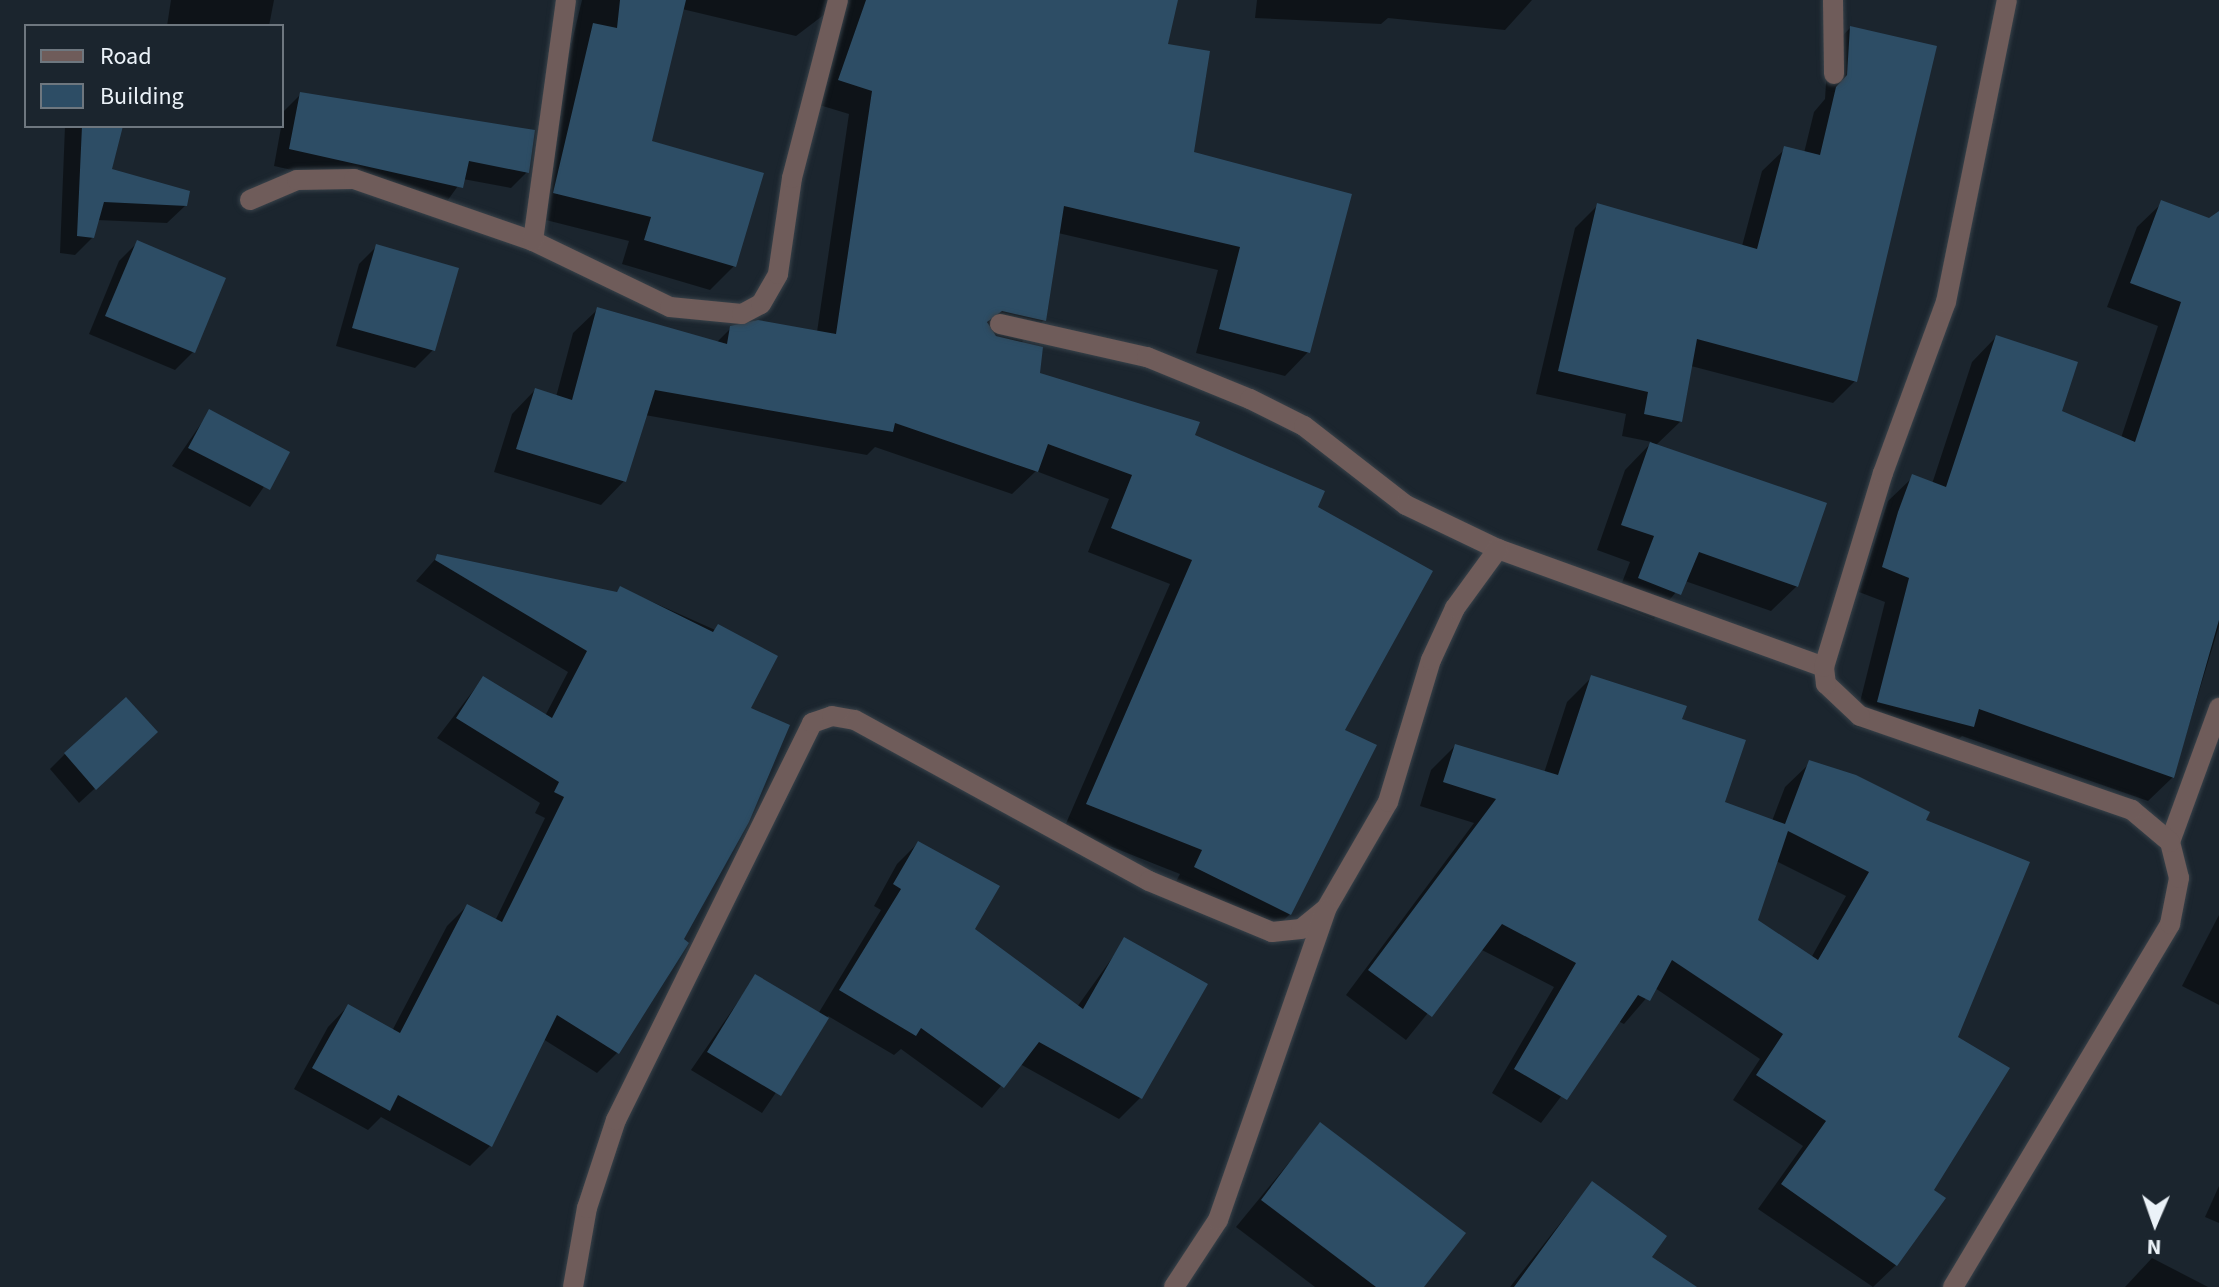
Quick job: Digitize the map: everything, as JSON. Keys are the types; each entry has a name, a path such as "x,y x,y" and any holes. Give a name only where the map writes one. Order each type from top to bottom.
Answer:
{"street":[{"path":"533,241 566,0"},
{"path":"250,200 297,180 354,179 533,241 670,307 720,315 761,304 778,274 792,178 838,0"},
{"path":"1833,0 1834,74"},
{"path":"2007,0 1946,302 1824,667 1826,684 1860,716 2132,810 2170,842"},
{"path":"1000,324 1147,357 1250,399 1304,426 1406,505 1498,549 1824,667"},
{"path":"1174,1287 1218,1220 1326,909 1388,802 1455,608 1498,549"},
{"path":"1953,1287 2170,924 2179,878 2170,842 2219,708"},
{"path":"573,1287 587,1208 616,1120 812,723 832,716 855,720 1149,881 1272,932 1301,929 1326,909"}],"building":[{"path":"620,0 686,0 652,141 764,173 736,267 644,240 651,217 553,193 593,23 617,28"},
{"path":"866,0 1178,0 1168,44 1210,51 1194,152 1352,194 1310,353 1219,329 1240,247 1064,206 1046,321 1002,311 987,322 996,336 1043,347 1040,373 1200,422 1195,435 1325,491 1318,507 1433,571 1345,730 1377,745 1291,915 1194,867 1202,850 1086,804 1192,560 1111,528 1132,475 1048,444 1038,472 895,423 893,432 655,390 626,482 516,449 535,388 572,400 597,307 727,344 730,326 758,320 836,334 872,91 838,80"},
{"path":"1850,26 1937,46 1857,382 1697,339 1682,422 1644,414 1648,392 1558,371 1597,203 1757,249 1784,146 1820,155 1836,87 1847,75"},
{"path":"300,92 535,130 529,173 469,161 463,188 289,149"},
{"path":"82,128 122,128 112,169 190,191 187,206 104,202 94,238 77,236"},
{"path":"2161,200 2209,218 2219,211 2219,620 2174,778 1979,709 1974,727 1877,702 1909,578 1882,567 1898,512 1912,474 1946,487 1996,335 2078,362 2062,411 2135,442 2181,302 2130,283"},
{"path":"137,240 226,278 195,353 105,316"},
{"path":"376,244 459,268 435,351 352,328"},
{"path":"209,409 290,452 270,490 188,448"},
{"path":"1650,442 1827,503 1798,587 1699,552 1681,595 1638,578 1654,536 1621,525"},
{"path":"437,554 617,592 620,586 713,632 718,624 778,656 751,708 790,725 749,822 684,939 689,943 619,1054 557,1015 492,1147 398,1095 390,1111 312,1068 348,1004 400,1033 467,904 502,922 564,797 554,792 559,782 456,718 483,676 552,718 587,651 435,560"},
{"path":"1591,675 1687,706 1682,719 1746,740 1725,802 1785,824 1809,760 1856,775 1930,812 1926,820 2030,862 1958,1037 2010,1068 1934,1190 1946,1198 1897,1266 1781,1184 1826,1121 1756,1075 1783,1034 1672,960 1650,1001 1638,995 1567,1100 1514,1069 1576,963 1502,924 1432,1017 1368,970 1496,799 1443,782 1455,744 1558,775","holes":["1788,831 1869,872 1818,960 1758,920"]},
{"path":"126,697 158,732 96,790 64,753"},
{"path":"918,841 1000,886 975,929 1083,1009 1124,937 1208,984 1142,1099 1039,1042 1004,1088 921,1028 916,1036 839,990 901,889 893,884"},
{"path":"755,974 829,1018 781,1096 707,1052"},
{"path":"1320,1122 1466,1233 1424,1287 1376,1287 1261,1200"},
{"path":"1592,1181 1667,1236 1652,1257 1697,1287 1514,1287"}]}
